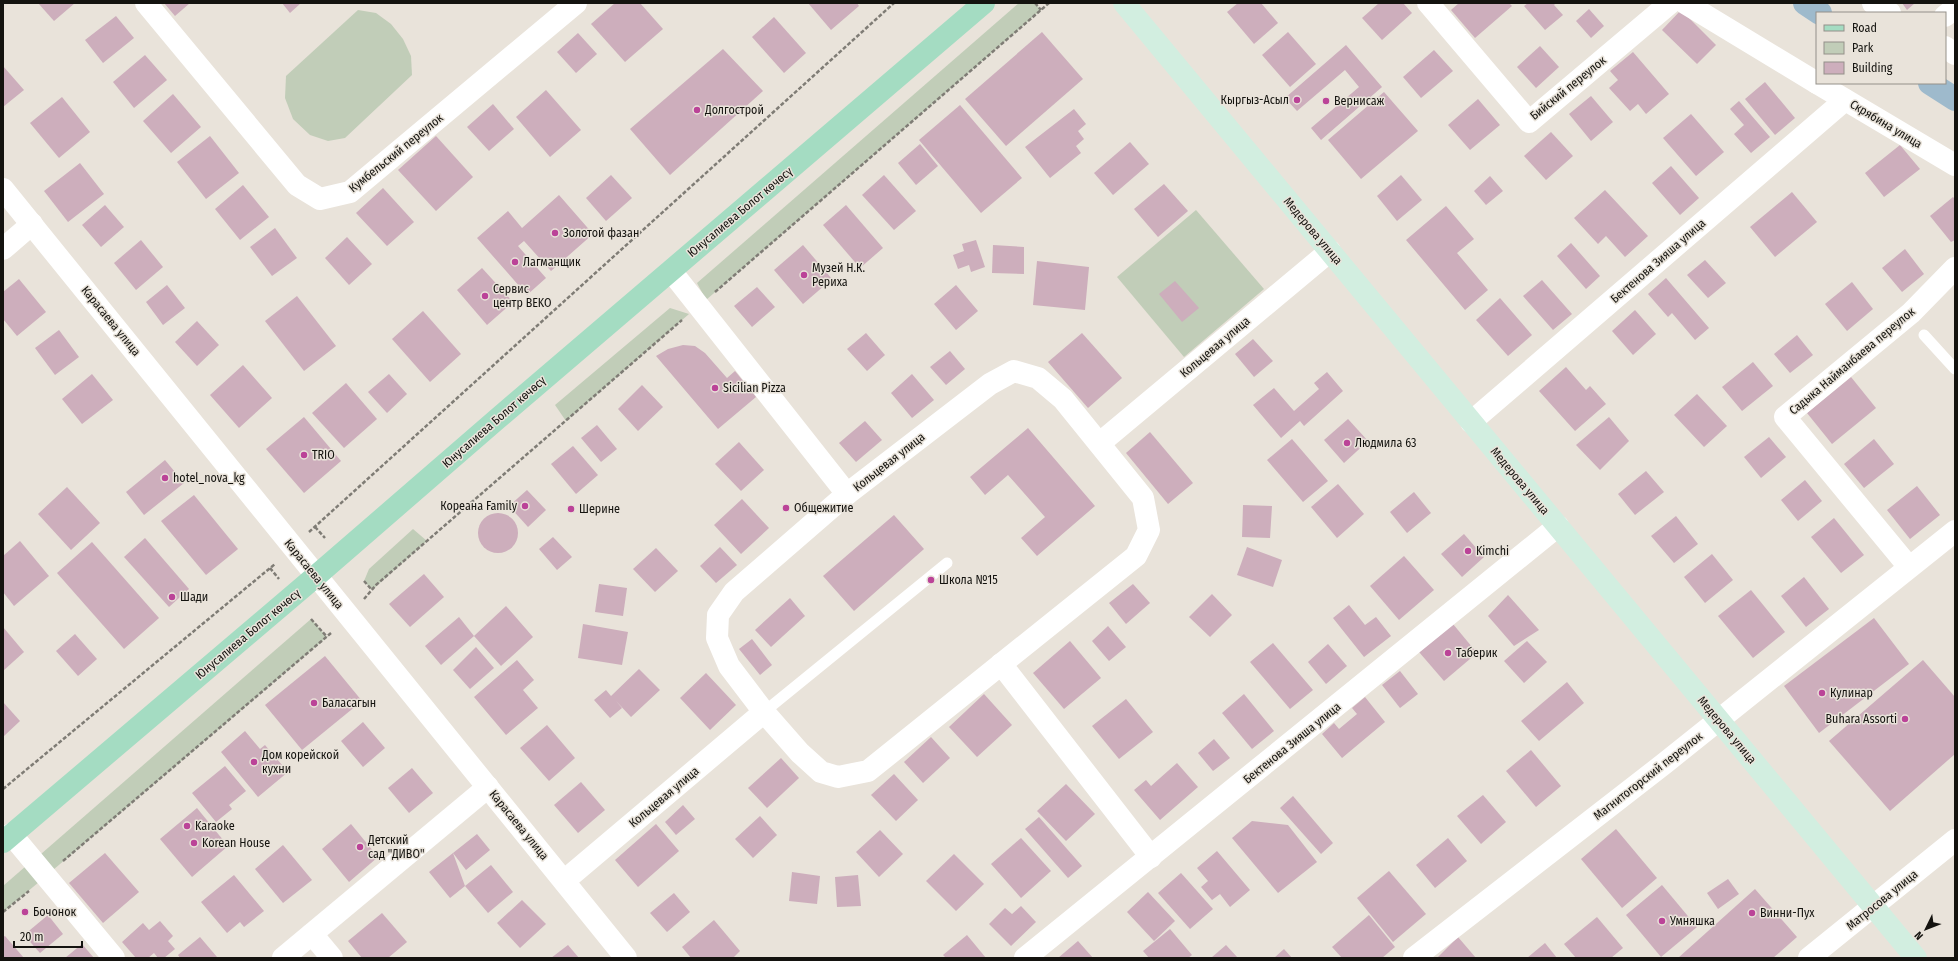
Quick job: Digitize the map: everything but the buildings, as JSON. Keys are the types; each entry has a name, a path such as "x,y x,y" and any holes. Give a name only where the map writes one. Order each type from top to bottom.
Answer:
{"main road":[{"name":"Юнусалиева Болот көчөсү","path":"7,838 316,576 984,3"},
{"name":"Медерова улица","path":"1124,3 1916,958"}],"street":[{"name":"Кумбельский переулок","path":"146,3 297,184 320,199 350,192 576,3"},
{"name":"Бийский переулок","path":"1428,3 1529,122 1670,3"},
{"name":"Скрябина улица","path":"1685,3 1816,82"},
{"path":"1873,3 1888,12"},
{"path":"1946,15 1955,8"},
{"path":"1946,49 1955,54"},
{"name":"Скрябина улица","path":"1819,84 1955,165"},
{"name":"Бектенова Зияша улица","path":"1471,422 1846,100"},
{"name":"Карасаева улица","path":"3,189 626,958"},
{"path":"3,249 32,224"},
{"name":"Кольцевая улица","path":"1100,443 1330,251"},
{"name":"Садыка Найманбаева переулок","path":"1909,568 1785,417 1911,313 1955,268"},
{"path":"671,271 847,494"},
{"name":"Кольцевая улица","path":"1014,371 1038,378 1063,399 1143,498 1150,530 1136,556 868,771 838,777 821,772 800,753 764,712 729,666 717,638 718,615 734,592 847,494 990,384 1014,371"},
{"name":"Бектенова Зияша улица","path":"1025,958 1558,526"},
{"name":"Магнитогорский переулок","path":"1414,958 1719,721 1955,531"},
{"path":"1001,664 1151,857"},
{"name":"Кольцевая улица","path":"564,881 764,712"},
{"path":"283,958 488,787"},
{"path":"7,838 46,876 114,958"},
{"name":"Матросова улица","path":"1808,958 1874,907 1955,840"},
{"path":"312,934 332,958"}],"lane":[{"path":"1924,335 1955,369"},
{"path":"764,712 947,563"}],"path":[{"path":"306,535 894,3"},
{"path":"1034,3 1041,10 1049,3"},
{"path":"315,527 327,540"},
{"path":"3,789 275,564"},
{"path":"270,568 279,580"},
{"path":"364,581 372,590"},
{"path":"311,619 327,637"},
{"path":"3,912 331,633"}],"green space":[{"path":"1019,3 1035,3 1041,10 706,300 697,283"},
{"path":"358,10 376,13 391,24 403,39 411,56 412,75 345,138 328,141 310,135 293,119 285,98 286,76"},
{"path":"1196,210 1264,289 1184,357 1117,277"},
{"path":"670,308 689,314 566,421 555,405"},
{"path":"413,529 427,541 372,590 364,581 369,569"},
{"path":"311,619 327,637 53,870 41,854"},
{"path":"26,866 39,882 3,912 3,886"}],"waterway":[{"path":"1805,3 1818,12"},
{"path":"1932,84 1955,99"}],"place":[{"name":"Кыргыз-Асыл","path":"1297,100"},
{"name":"Вернисаж","path":"1326,101"},
{"name":"Долгострой","path":"697,110"},
{"name":"Золотой фазан","path":"555,233"},
{"name":"Лагманщик","path":"515,262"},
{"name":"Музей Н.К. Рериха","path":"804,275"},
{"name":"Сервис центр BEKO","path":"485,296"},
{"name":"Sicilian Pizza","path":"715,388"},
{"name":"Людмила 63","path":"1347,443"},
{"name":"TRIO","path":"304,455"},
{"name":"hotel_nova_kg","path":"165,478"},
{"name":"Кореана Family","path":"525,506"},
{"name":"Общежитие","path":"786,508"},
{"name":"Шерине","path":"571,509"},
{"name":"Kimchi","path":"1468,551"},
{"name":"Школа №15","path":"931,580"},
{"name":"Шади","path":"172,597"},
{"name":"Таберик","path":"1448,653"},
{"name":"Кулинар","path":"1822,693"},
{"name":"Баласагын","path":"314,703"},
{"name":"Buhara Assorti","path":"1905,719"},
{"name":"Дом корейской кухни","path":"254,762"},
{"name":"Karaoke","path":"187,826"},
{"name":"Korean House","path":"194,843"},
{"name":"Детский сад \"ДИВО\"","path":"360,847"},
{"name":"Бочонок","path":"25,912"},
{"name":"Винни-Пух","path":"1752,913"},
{"name":"Умняшка","path":"1662,921"}]}
